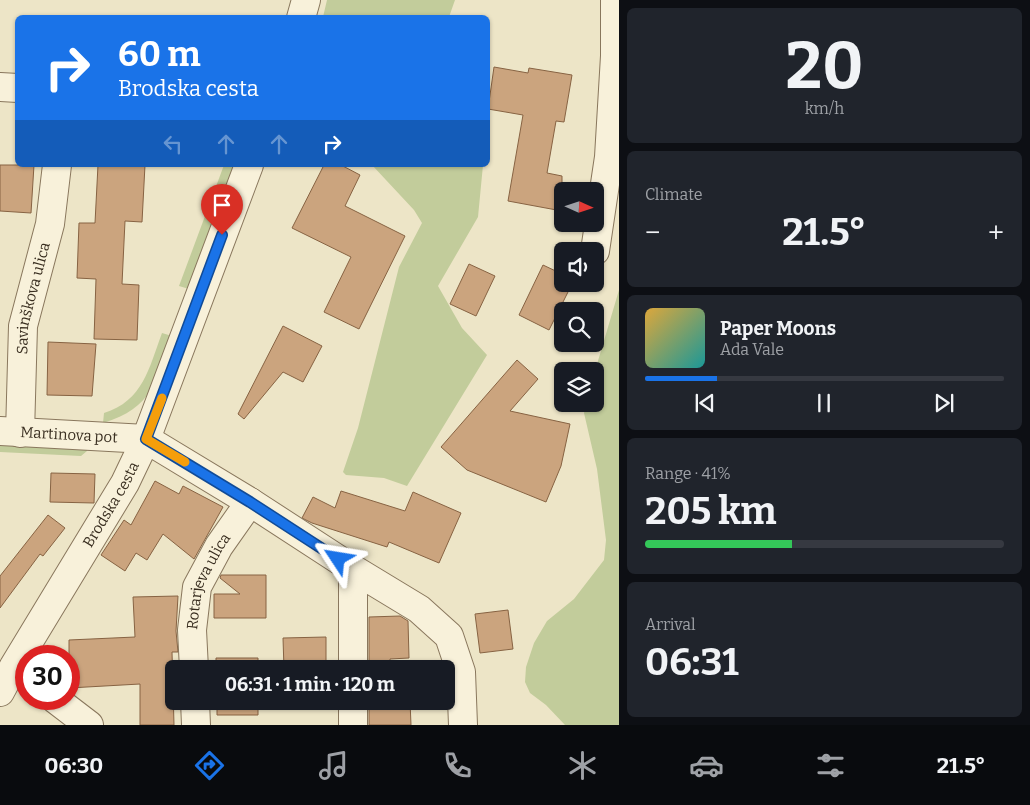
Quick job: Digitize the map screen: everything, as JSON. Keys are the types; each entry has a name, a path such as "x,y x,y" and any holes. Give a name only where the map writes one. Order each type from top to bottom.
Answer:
{"street":[{"path":"302,15 306,0"},
{"path":"595,242 608,157 615,56 615,0"},
{"path":"0,87 15,88"},
{"name":"Savinškova ulica","path":"10,432 23,326 50,224 57,167"},
{"name":"Brodska cesta","path":"35,645 125,483 146,439 248,167"},
{"name":"Martinova pot","path":"10,432 146,439 420,609 449,636 461,672 463,725"},
{"name":"Rotarjeva ulica","path":"194,660 192,630 197,587 219,546 250,502"},
{"path":"353,569 353,660"},
{"name":"Brodska cesta","path":"0,692 15,676"},
{"path":"69,710 89,725"},
{"path":"195,710 196,725"},
{"path":"353,710 353,725"}],"green space":[{"path":"327,0 455,0 450,15 323,15"},
{"path":"223,167 234,167 189,289 179,286"},
{"path":"374,167 483,167 478,217 438,286 462,328 487,355 407,486 384,478 346,475 343,472 358,428 399,267 422,223 414,210"},
{"path":"619,290 619,725 565,725 546,705 530,693 525,682 526,667 534,643 547,621 574,599 604,560 606,540 597,469 584,413 604,412 604,362 598,362 601,352 604,352 604,341"},
{"path":"162,333 172,336 157,379 151,390 133,409 120,417 103,423 104,413 117,408 128,400 143,382"},
{"path":"0,442 88,446 87,451 81,456 0,452"}],"building":[{"path":"494,67 528,73 529,68 572,75 564,122 556,121 547,173 562,176 562,182 554,182 554,210 508,201 523,115 490,109"},
{"path":"0,165 34,167 31,213 0,211"},
{"path":"98,167 145,167 142,222 125,221 122,284 139,285 137,340 94,339 96,279 77,278 79,223 95,223"},
{"path":"323,167 345,167 360,175 345,206 405,236 359,329 324,312 351,257 292,228"},
{"path":"469,264 495,276 476,316 450,304"},
{"path":"543,265 554,270 554,292 568,292 563,302 554,302 554,320 549,330 519,315"},
{"path":"283,326 322,346 303,382 283,372 244,419 238,414"},
{"path":"48,342 96,344 92,396 47,395"},
{"path":"517,360 538,379 510,411 570,424 561,466 546,502 467,470 441,447"},
{"path":"51,473 95,474 94,503 50,502"},
{"path":"155,481 179,494 183,486 223,507 194,559 163,534 147,560 136,553 125,571 101,555 124,520 131,525"},
{"path":"341,491 405,511 413,492 461,513 439,563 389,542 387,547 312,523 302,518 313,497 335,508"},
{"path":"48,515 65,528 43,556 40,554 0,608 0,576"},
{"path":"221,575 266,575 266,618 214,618 214,594 240,594 220,578"},
{"path":"178,596 176,631 178,652 172,652 172,660 165,660 165,710 174,710 174,725 140,725 140,684 80,687 80,645 69,645 69,640 135,637 133,597"},
{"path":"508,610 513,649 480,653 475,614"},
{"path":"400,616 408,621 409,658 369,660 369,617"},
{"path":"326,637 326,660 284,660 283,638"},
{"path":"216,658 258,658 258,660 216,660"},
{"path":"217,710 258,710 258,715 217,715"},
{"path":"369,710 410,710 411,725 369,725"}],"slow traffic":[{"path":"162,398 146,439 185,462"}],"route":[{"path":"222,235 146,439 250,502 338,559"}]}
